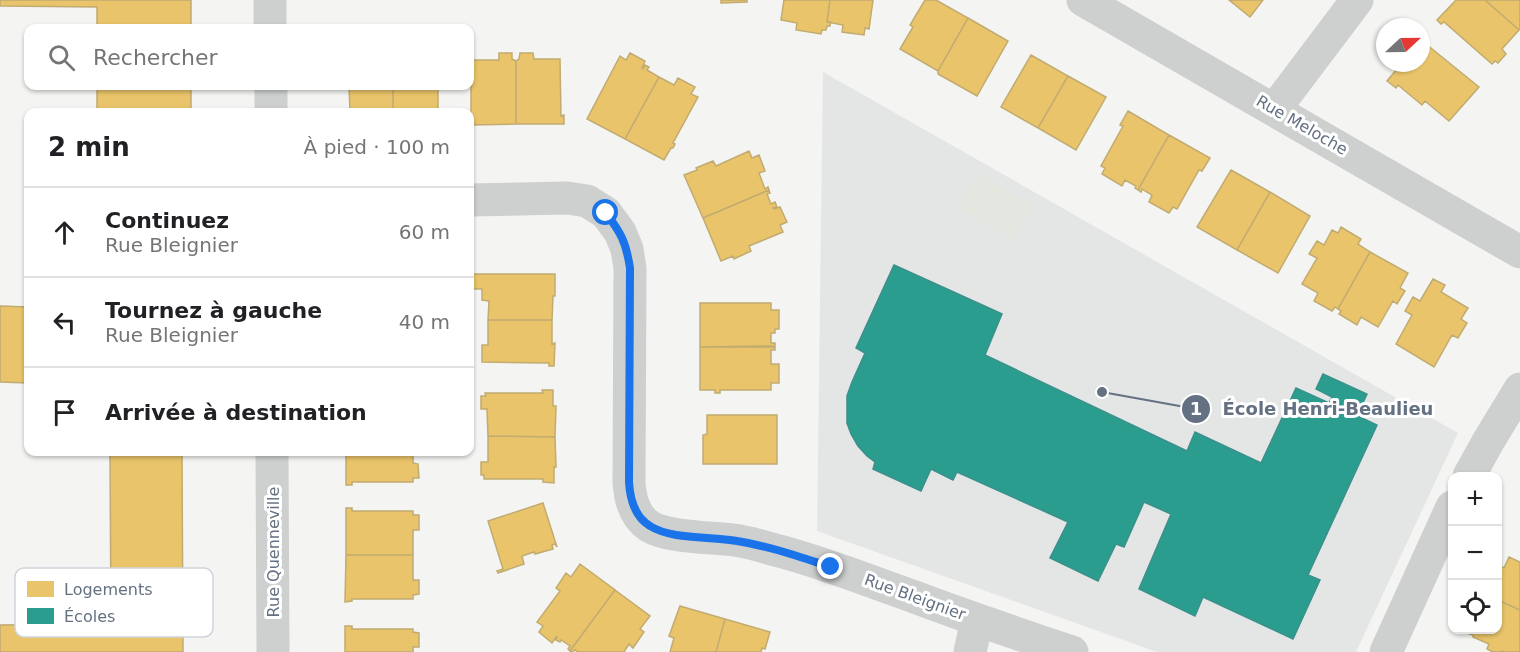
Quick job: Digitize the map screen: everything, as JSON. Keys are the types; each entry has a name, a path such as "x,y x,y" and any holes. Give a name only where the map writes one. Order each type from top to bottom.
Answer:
{"street":[{"path":"270,0 270,24"},
{"name":"Rue Meloche","path":"1083,0 1520,252"},
{"path":"1274,110 1357,0"},
{"path":"271,90 271,108"},
{"name":"Rue Bleignier","path":"474,200 567,198 587,201 606,213 620,232 627,249 630,268 630,498 637,513 648,525 675,534 737,541 786,553 1071,652"},
{"path":"1472,472 1520,389"},
{"name":"Rue Quenneville","path":"272,456 273,652"},
{"path":"1386,652 1448,516"},
{"path":"970,652 977,620"}],"shaded area":[{"path":"823,72 1458,433 1356,652 1157,652 817,531"},
{"path":"978,173 1033,205 1013,240 958,209"}],"building: Logements":[{"path":"0,0 191,0 191,24 97,24 97,7 0,6"},
{"path":"721,0 747,0 747,2 721,3"},
{"path":"784,0 830,0 827,22 830,22 830,26 822,30 821,34 796,30 797,23 781,20"},
{"path":"830,0 873,0 869,29 865,28 864,35 842,32 843,25 827,22"},
{"path":"925,0 936,0 968,18 938,71 900,49 913,27 910,25"},
{"path":"1229,0 1263,0 1250,17"},
{"path":"1456,0 1485,0 1519,30 1502,49 1506,54 1498,63 1495,61 1492,64 1444,22 1441,24 1437,20"},
{"path":"1485,0 1520,0 1520,29 1519,30"},
{"path":"968,18 1008,41 977,96 938,74"},
{"path":"1430,47 1479,87 1449,121 1425,101 1422,105 1398,85 1396,88 1387,81 1394,72 1430,72"},
{"path":"499,53 512,53 512,59 516,61 516,124 474,125 471,90 474,90 474,60 499,60"},
{"path":"520,53 533,53 534,59 560,59 561,116 564,115 564,124 516,124 516,61"},
{"path":"630,53 645,61 643,69 645,65 649,67 647,70 659,77 625,139 587,119 620,56 626,60"},
{"path":"1031,55 1068,76 1038,128 1001,107"},
{"path":"1068,76 1106,97 1076,150 1038,128"},
{"path":"659,77 674,85 678,78 695,87 691,94 698,97 673,143 675,144 673,148 664,160 625,139"},
{"path":"97,90 191,90 191,108 97,108"},
{"path":"349,90 393,90 393,108 350,108"},
{"path":"393,90 438,90 438,108 393,108"},
{"path":"1128,111 1169,135 1138,190 1136,186 1125,180 1122,186 1102,174 1105,168 1101,166 1123,126 1120,125"},
{"path":"1169,135 1210,158 1202,171 1199,170 1177,209 1173,207 1169,213 1149,202 1152,195 1142,189 1141,192 1138,190"},
{"path":"749,151 752,158 759,155 765,171 759,173 765,189 768,187 769,190 703,218 684,175 713,161 716,166"},
{"path":"1231,170 1270,192 1237,250 1197,227"},
{"path":"769,190 770,193 767,194 771,204 775,202 777,207 773,208 780,207 787,222 780,225 783,232 749,246 751,251 734,259 733,256 721,261 703,218"},
{"path":"1270,192 1310,216 1278,273 1237,250"},
{"path":"1341,227 1361,239 1358,244 1370,252 1338,309 1335,307 1332,311 1314,301 1318,293 1302,284 1317,258 1309,254 1317,241 1324,245 1332,230 1338,233"},
{"path":"1370,252 1408,273 1400,288 1405,291 1397,304 1393,301 1378,327 1361,317 1357,325 1339,314 1341,311 1338,309"},
{"path":"474,274 555,274 552,320 488,320 489,301 482,300 482,289 474,289"},
{"path":"1433,279 1445,285 1441,292 1468,308 1461,319 1467,323 1458,338 1452,335 1434,367 1396,344 1412,315 1405,311 1413,297 1420,301"},
{"path":"700,303 771,303 771,310 779,310 779,329 771,333 771,343 775,343 775,347 700,347"},
{"path":"0,306 24,307 24,383 0,382"},
{"path":"488,320 552,320 552,344 555,343 554,366 549,366 549,363 482,362 482,345 488,345"},
{"path":"700,347 775,347 775,350 771,350 771,364 779,364 779,383 771,383 771,390 720,390 720,393 715,393 715,390 700,390"},
{"path":"542,390 553,390 553,406 556,406 555,437 488,436 487,409 481,409 481,396 486,396 485,393 543,393"},
{"path":"707,415 777,415 777,464 703,464 703,435 707,434"},
{"path":"488,436 555,437 554,483 543,482 543,479 484,479 484,475 481,475 481,462 488,462"},
{"path":"110,456 182,456 183,568 111,568"},
{"path":"346,456 413,456 413,463 418,464 419,478 413,478 413,482 352,482 352,485 346,485"},
{"path":"543,503 557,547 555,544 552,545 553,549 522,556 524,564 498,573 497,571 503,569 488,521"},
{"path":"346,508 352,508 352,511 413,511 413,515 419,515 419,530 413,530 413,555 346,555"},
{"path":"346,555 413,555 413,580 419,580 419,594 413,595 413,599 352,599 352,601 345,602"},
{"path":"1509,557 1520,562 1520,610 1502,602 1502,567 1504,568"},
{"path":"580,564 615,590 570,651 568,649 570,646 561,640 560,642 556,640 557,636 552,643 539,632 543,626 537,622 560,591 556,588 566,573 571,577"},
{"path":"615,590 650,616 640,629 644,632 633,648 629,644 624,652 570,651 572,648"},
{"path":"1502,602 1520,610 1520,652 1493,652 1487,649 1489,644 1470,634 1502,634"},
{"path":"680,606 725,619 716,652 670,652 674,638 669,636"},
{"path":"725,619 770,632 765,649 762,648 761,652 716,652"},
{"path":"0,625 15,625 15,637 183,637 183,652 0,652"},
{"path":"345,626 352,626 352,629 413,629 413,632 419,633 419,647 413,647 413,652 345,652"}],"building: Écoles":[{"path":"894,265 1002,314 985,355 1187,451 1195,432 1261,463 1296,388 1329,403 1332,397 1316,389 1323,374 1367,394 1360,409 1347,403 1343,409 1377,425 1308,575 1320,580 1293,639 1203,597 1195,616 1139,589 1171,514 1144,502 1124,547 1116,544 1098,581 1050,558 1068,522 957,472 953,480 931,469 921,491 873,469 875,462 858,446 847,423 847,396 865,353 856,348"}],"place":[{"name":"École Henri-Beaulieu","path":"1102,392"}],"route":[{"path":"606,213 620,232 627,249 630,268 629,482 630,498 637,513 648,525 661,531 737,541 831,567"}]}
